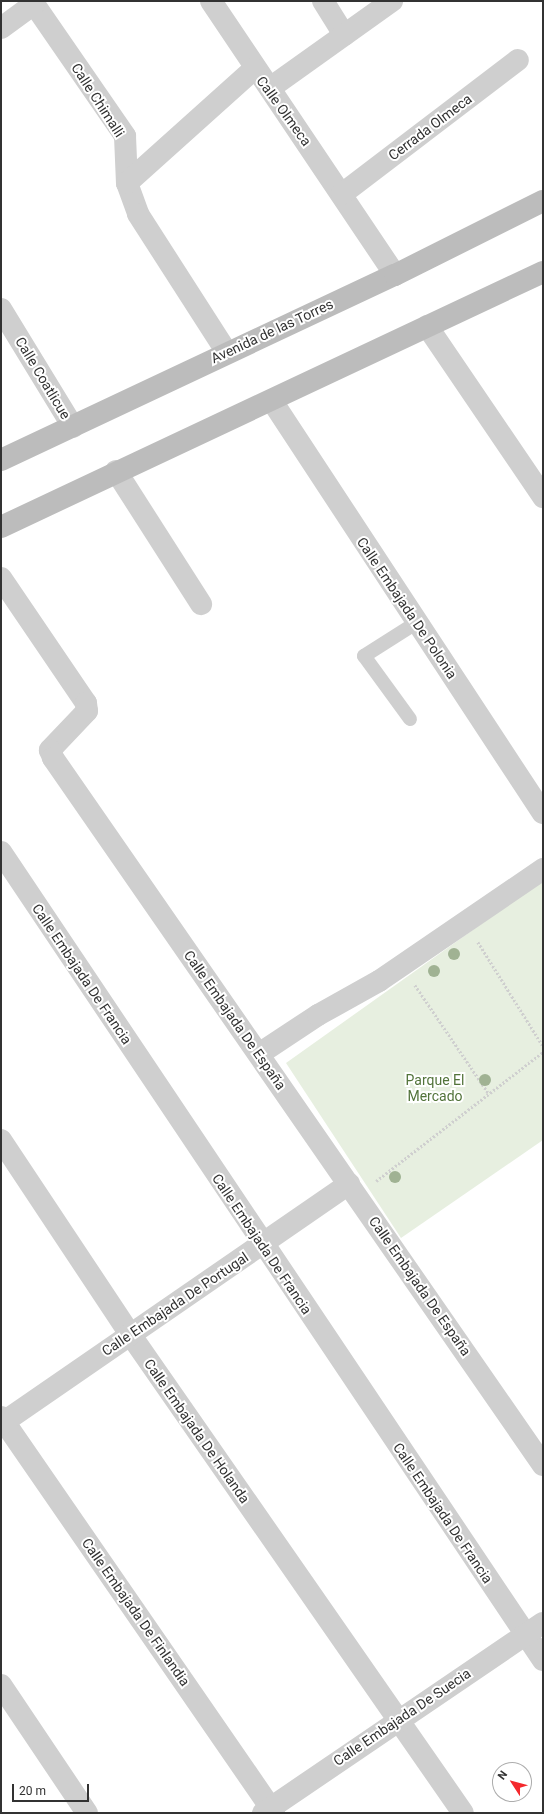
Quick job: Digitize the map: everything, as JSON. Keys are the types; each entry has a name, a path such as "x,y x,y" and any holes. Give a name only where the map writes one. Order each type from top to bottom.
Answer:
{"main road":[{"name":"Avenida de las Torres","path":"1,460 73,427 226,352 395,275 543,201"},
{"path":"1,527 116,472 272,401 543,272"}],"street":[{"path":"210,1 254,69"},
{"path":"323,1 344,35"},
{"path":"270,88 392,1"},
{"path":"1,28 33,3"},
{"name":"Calle Chimalli","path":"33,3 125,136 127,183 138,214 226,352"},
{"name":"Cerrada Olmeca","path":"342,194 518,60"},
{"name":"Calle Olmeca","path":"127,183 254,69 270,88 395,275"},
{"name":"Calle Coatlicue","path":"1,309 73,427"},
{"path":"427,326 543,497"},
{"name":"Calle Embajada De Polonia","path":"272,401 416,623 542,808"},
{"path":"116,472 201,604"},
{"name":"Calle Embajada De España","path":"1,578 86,703 87,711 50,750 53,758 543,1465"},
{"name":"Calle Embajada De Francia","path":"1,852 262,1244 543,1660"},
{"path":"259,1054 402,966 467,923 543,869"},
{"name":"Calle Embajada De Holanda","path":"1,1140 130,1334 463,1813"},
{"name":"Calle Embajada De Portugal","path":"2,1421 262,1244 353,1190"},
{"name":"Calle Embajada De Finlandia","path":"2,1421 269,1811"},
{"name":"Calle Embajada De Suecia","path":"269,1811 397,1720 543,1623"},
{"path":"1,1685 87,1813"}],"lane":[{"path":"410,719 364,656 416,623"}],"path":[{"path":"467,923 543,1046"},
{"path":"402,966 489,1094"},
{"path":"353,1190 489,1094 543,1052"}],"green space":[{"name":"Parque El Mercado","path":"543,880 543,1140 401,1238 286,1063"}]}
